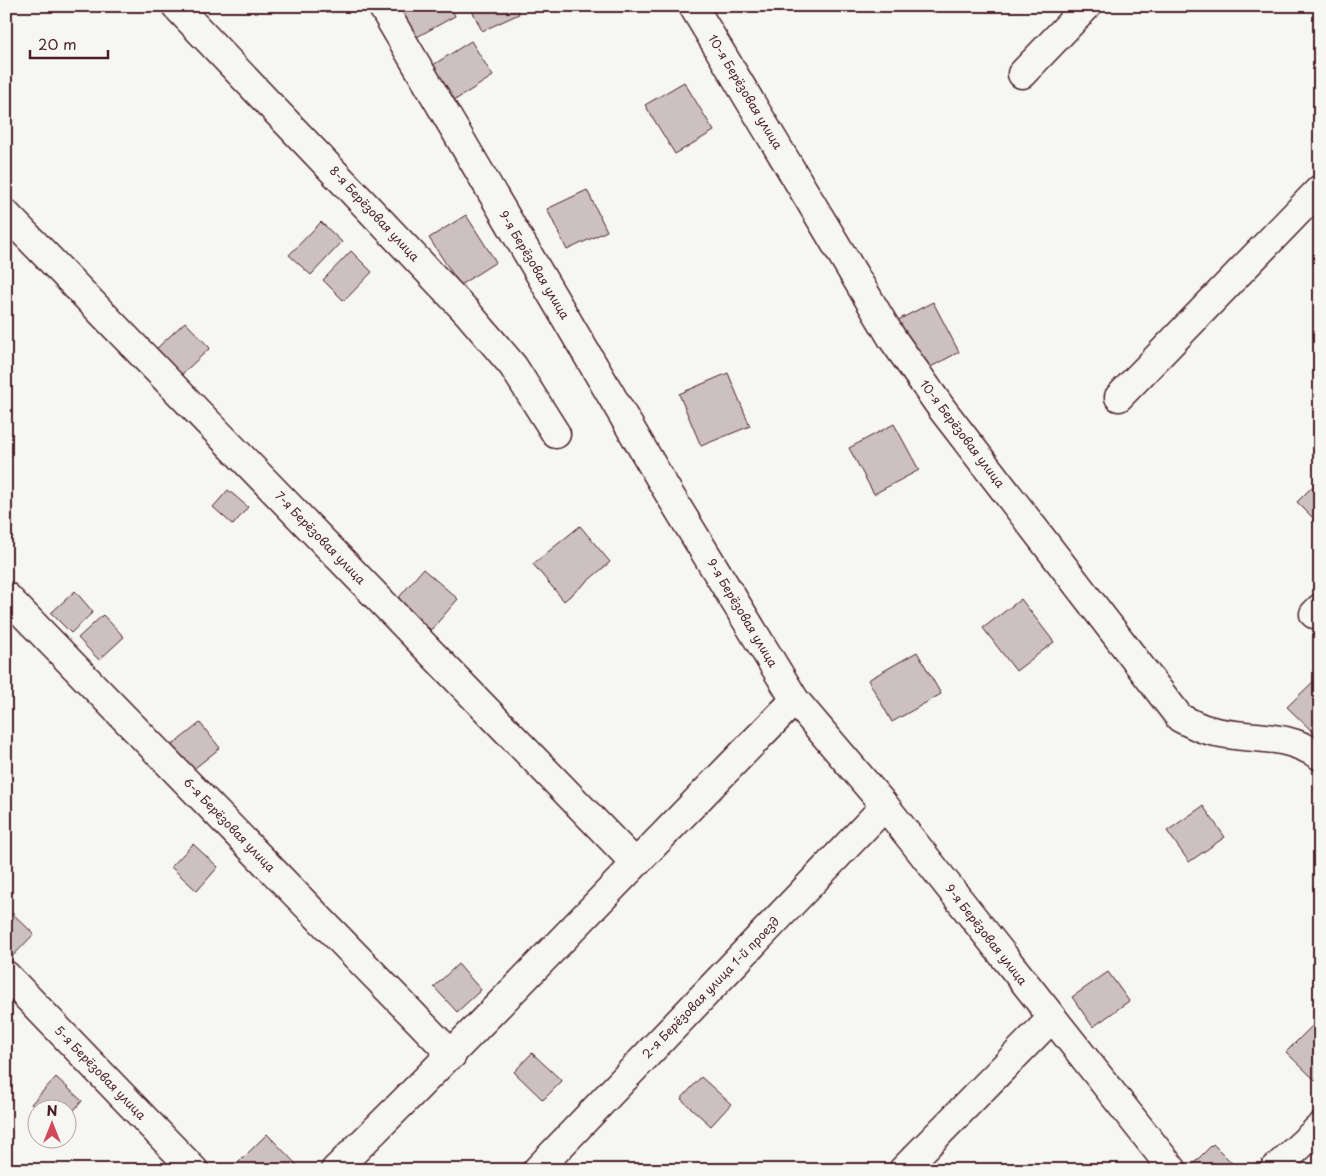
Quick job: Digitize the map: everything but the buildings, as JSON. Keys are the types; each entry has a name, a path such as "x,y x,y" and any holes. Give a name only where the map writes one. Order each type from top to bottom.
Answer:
{"street":[{"name":"8-я Берёзовая улица","path":"176,6 467,312 513,366 556,434"},
{"name":"9-я Берёзовая улица","path":"382,6 663,483 795,700 885,806 1173,1170"},
{"name":"10-я Берёзовая улица","path":"693,6 892,338 942,409 1180,718 1209,730 1282,739 1302,744 1320,756"},
{"path":"1022,74 1086,6"},
{"path":"1119,396 1320,190"},
{"name":"7-я Берёзовая улица","path":"6,214 634,862"},
{"name":"6-я Берёзовая улица","path":"6,596 452,1054"},
{"path":"335,1170 452,1054 634,862 795,700"},
{"name":"2-я Берёзовая улица 1-й проезд","path":"537,1170 885,806"},
{"name":"5-я Берёзовая улица","path":"6,975 194,1170"},
{"path":"903,1170 1052,1018"},
{"path":"1274,1170 1320,1128"}]}
